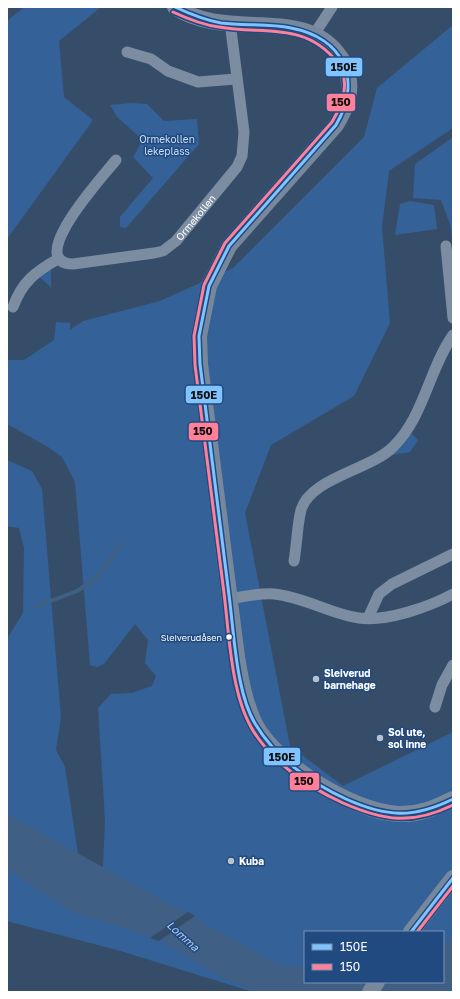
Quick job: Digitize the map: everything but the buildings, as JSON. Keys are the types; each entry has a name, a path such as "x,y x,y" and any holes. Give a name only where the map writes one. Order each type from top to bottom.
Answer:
{"street":[{"path":"175,7 202,19 230,22 281,21 297,23 317,30 328,39 342,59 347,71 349,84 348,100 344,112 322,142 229,246 209,286 199,336 200,364 229,599 241,679 250,712 258,729 276,752 290,764 324,787 353,802 384,812 414,813 428,810 453,798"},
{"path":"317,30 332,7"},
{"name":"Ormekollen","path":"58,259 65,264 72,264 154,253 163,250 176,241 237,167 242,156 244,132 236,79 230,22"},
{"path":"127,52 151,59 168,71 198,82 236,79"},
{"path":"13,307 22,287 29,278 44,266 58,259 56,254 56,245 60,234 116,160"},
{"path":"446,246 453,318"},
{"path":"294,561 302,509 307,499 314,491 367,465 393,448 413,418 453,335"},
{"path":"368,618 379,594 392,584 453,554"},
{"path":"229,599 256,594 276,594 344,615 382,618 408,612 453,594"},
{"path":"435,707 442,685 453,665"},
{"path":"416,926 453,878"},
{"path":"370,992 375,983"}],"green space":[{"path":"24,7 101,7 59,41 64,97 93,120 7,239 7,21"},
{"path":"453,25 453,128 389,171 382,227 390,323 354,396 271,445 245,513 290,746 343,786 453,732 453,992 253,992 124,952 7,921 7,639 23,613 24,548 19,528 7,526 7,460 32,471 42,489 61,718 56,750 65,767 78,854 103,868 105,819 98,708 111,694 131,693 152,686 156,676 145,663 148,640 135,624 104,664 97,667 90,665 75,482 62,457 48,447 7,424 7,360 24,360 54,340 56,322 70,323 70,330 83,321 160,301 233,268 364,137 377,88"},
{"name":"Ormekollen lekeplass","path":"130,103 147,104 164,121 197,119 199,144 126,228 120,227 120,217 153,178 133,157 143,140 117,117 110,105"},
{"path":"453,137 453,242 450,224 441,200 413,198 415,164"},
{"path":"410,201 434,205 437,229 395,235 400,204"},
{"path":"51,269 51,287 38,276"},
{"path":"410,432 418,440 410,452 392,455"}],"water":[{"name":"Lomma","path":"7,814 281,966 304,967 304,983 444,983 444,944 453,937 453,989 444,992 260,992 222,978 159,939 72,912 7,869"}],"pier":[{"path":"188,912 195,916 159,941 150,938"}],"waterway":[{"path":"35,607 77,591 96,578 122,543"}],"transit line":[{"name":"150E","path":"175,7 197,16 221,23 282,26 309,33 324,41 335,51 343,63 347,77 348,92 344,108 336,125 229,246 209,286 199,336 200,364 237,662 244,697 249,712 264,737 284,759 307,777 333,793 360,805 387,812 412,813 425,810 453,799"},
{"name":"150","path":"173,12 207,25 235,29 282,32 311,40 325,49 337,62 344,77 344,92 342,100 332,122 225,243 204,285 194,336 195,365 224,593 229,644 235,680 244,713 259,739 279,762 304,781 343,803 372,814 398,818 424,816 453,805"},
{"name":"150E","path":"412,931 453,878"},
{"name":"150","path":"418,931 453,886"}],"place":[{"name":"Sleiverudåsen","path":"229,637"},
{"name":"Sleiverud barnehage","path":"316,679"},
{"name":"Sol ute, sol inne","path":"380,738"},
{"name":"Kuba","path":"231,861"}]}
